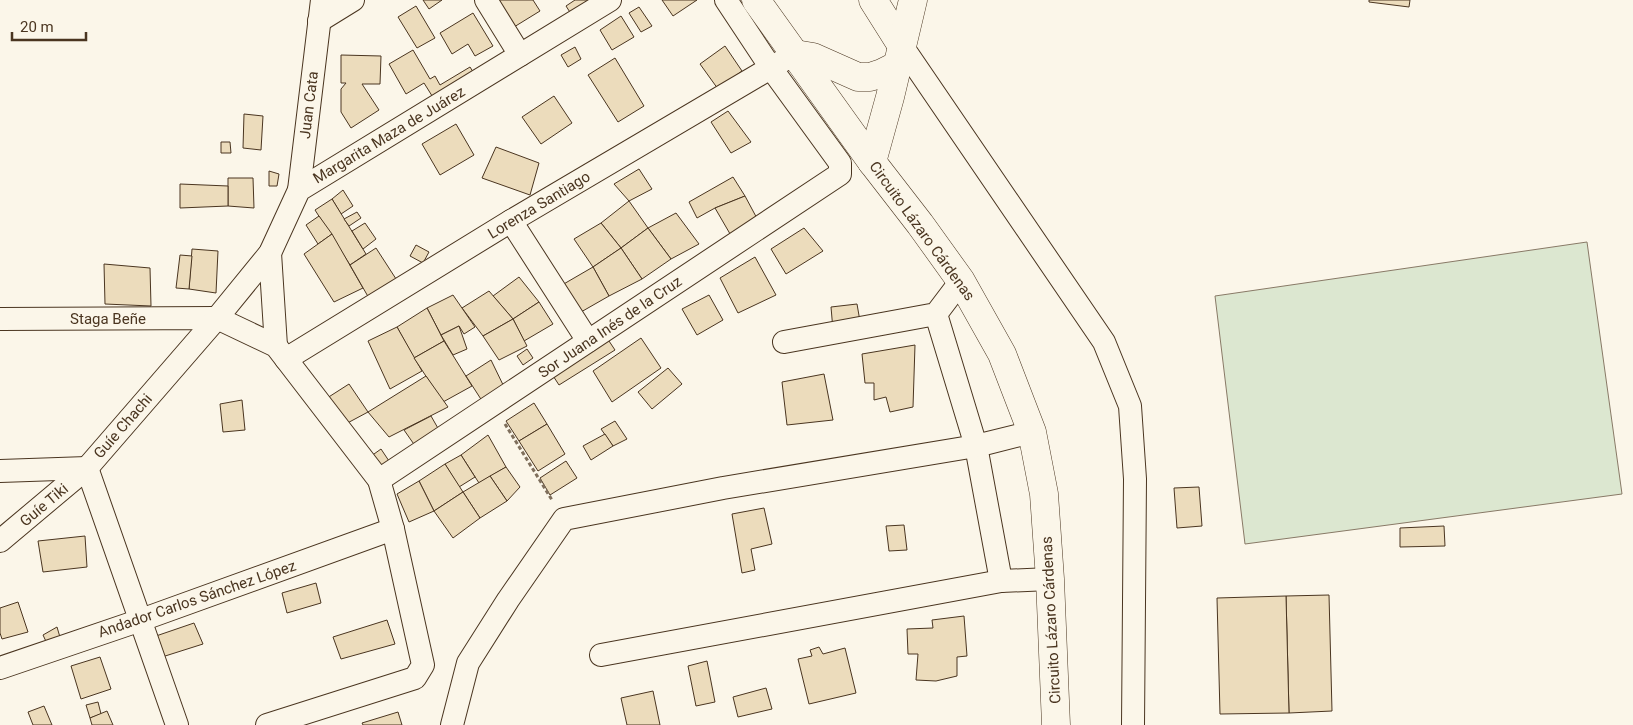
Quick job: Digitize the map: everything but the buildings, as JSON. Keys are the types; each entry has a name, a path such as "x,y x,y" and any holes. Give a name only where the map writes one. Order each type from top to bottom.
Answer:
{"street":[{"path":"320,11 353,0"},
{"path":"486,0 520,54"},
{"name":"Margarita Maza de Juárez","path":"217,318 270,253 299,190 610,0"},
{"path":"726,0 771,68"},
{"name":"Circuito Lázaro Cárdenas","path":"756,0 872,162 961,281 1002,354 1032,432 1044,494 1050,579 1055,725"},
{"path":"873,0 900,55 1104,342 1130,406 1135,479 1133,725"},
{"path":"872,162 890,97 913,0"},
{"name":"Juan Cata","path":"299,190 320,11"},
{"path":"794,54 813,57 858,77 870,77 882,73 900,55"},
{"name":"Lorenza Santiago","path":"281,353 511,221 794,54"},
{"name":"Sor Juana Inés de la Cruz","path":"379,480 840,174 840,163 771,68"},
{"path":"511,221 588,341"},
{"path":"270,253 281,353"},
{"path":"784,342 936,314 961,281"},
{"path":"936,314 976,446 1001,581"},
{"path":"217,318 281,353 379,480 393,529 423,665 415,678 267,725"},
{"name":"Staga Beñe","path":"0,319 217,318"},
{"name":"Guíe Chachi","path":"0,471 87,468 217,318"},
{"path":"452,725 468,663 508,600 564,519 723,488 976,446 1032,432"},
{"path":"87,468 177,725"},
{"name":"Guíe Tiki","path":"0,542 87,468"},
{"name":"Andador Carlos Sánchez López","path":"0,668 141,620 393,529"},
{"path":"601,655 1001,581 1050,579"}],"path":[{"path":"493,404 564,519"}],"green space":[{"path":"1587,242 1622,494 1245,544 1215,296"}]}
